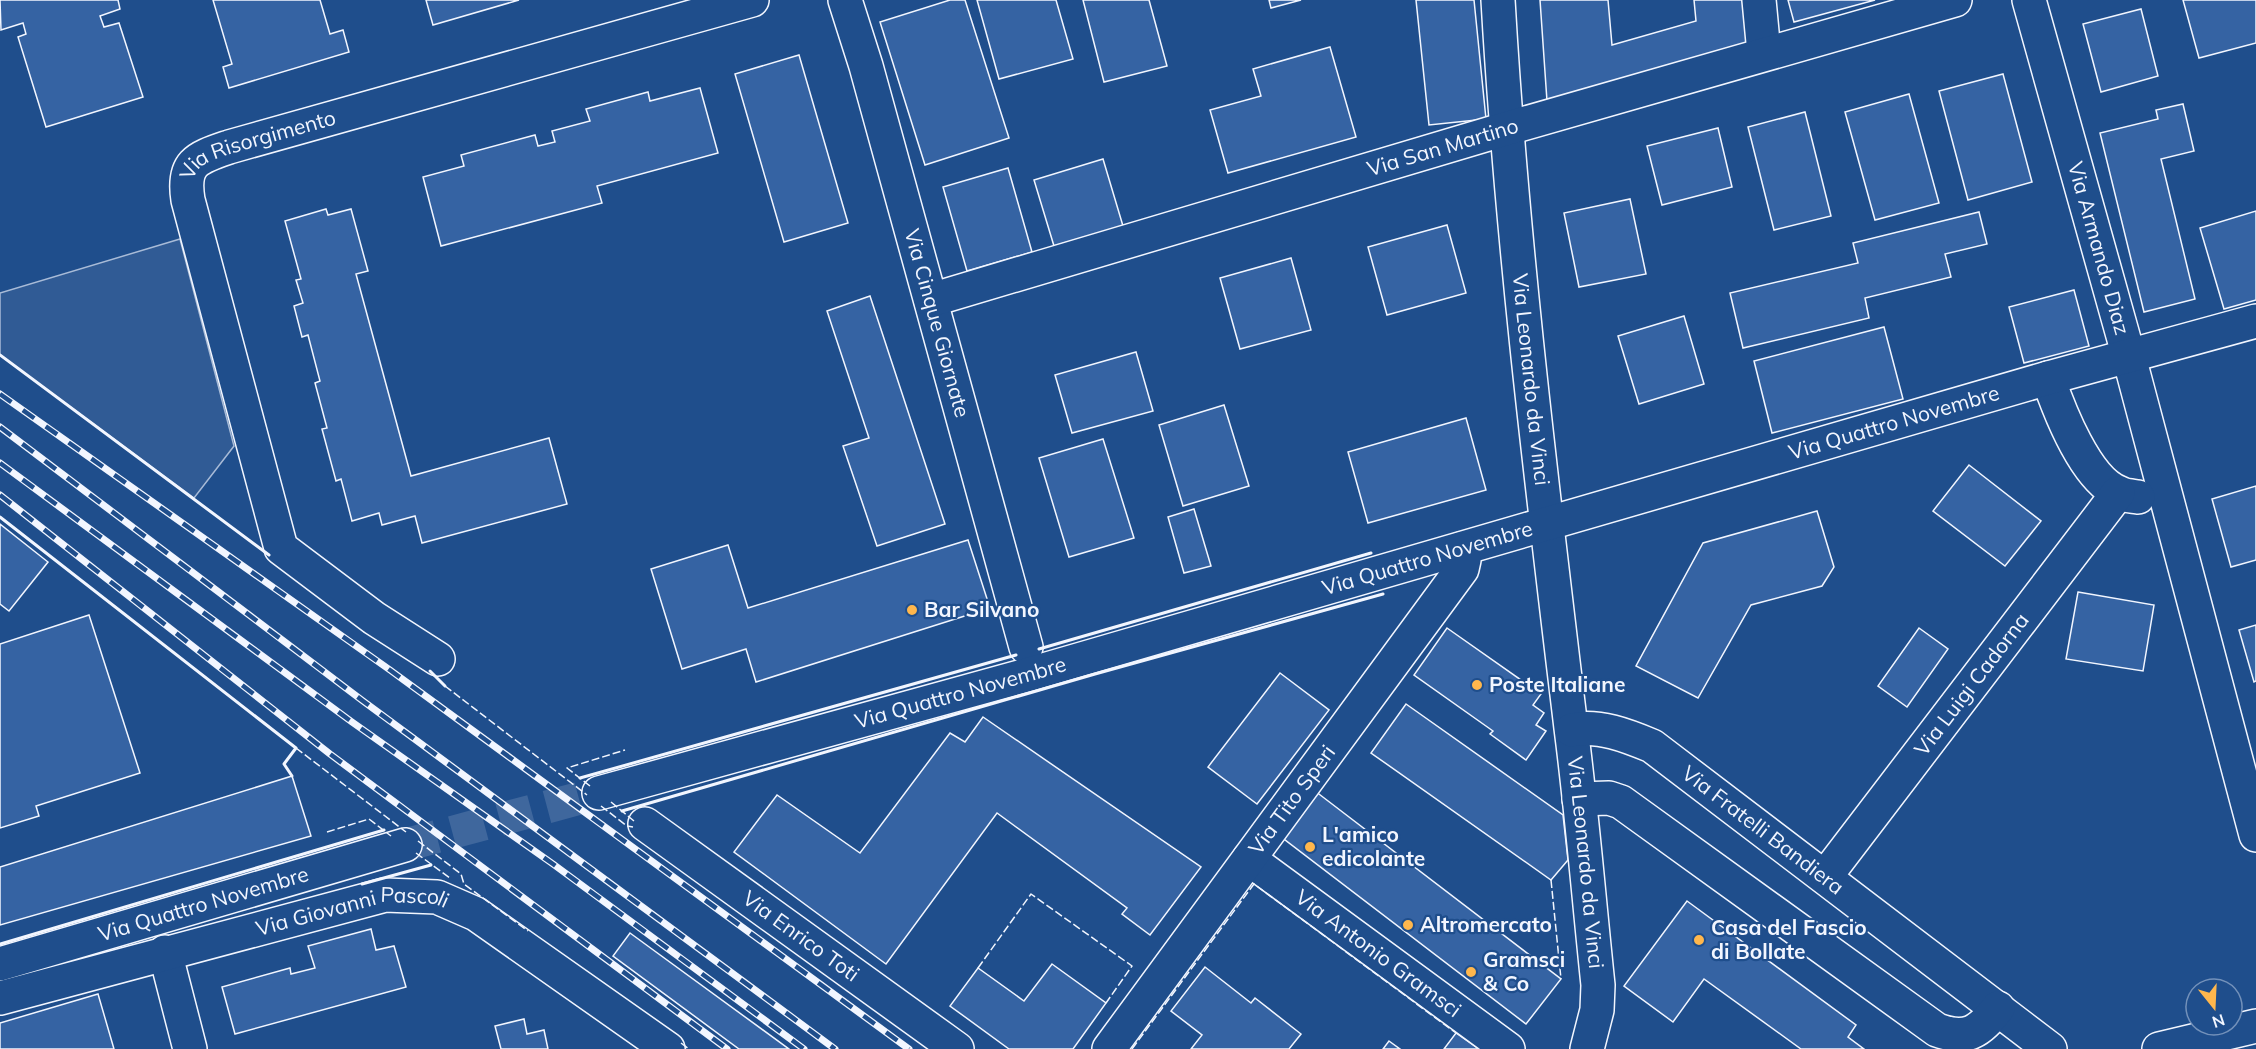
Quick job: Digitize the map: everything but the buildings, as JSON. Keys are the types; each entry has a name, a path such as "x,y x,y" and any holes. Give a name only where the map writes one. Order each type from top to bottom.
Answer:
{"street":[{"name":"Via Risorgimento","path":"438,659 374,618 281,548 188,200 186,182 188,172 192,164 204,155 229,147 752,0"},
{"name":"Via Cinque Giornate","path":"845,0 866,66 1026,647"},
{"name":"Via Leonardo da Vinci","path":"1498,0 1505,129 1598,985 1597,1010 1587,1049"},
{"path":"1759,0 1764,53"},
{"name":"Via San Martino","path":"931,300 1764,53 1955,0"},
{"name":"Via Armando Diaz","path":"2029,0 2129,357 2256,835"},
{"name":"Via Quattro Novembre","path":"599,793 1030,674 2048,378 2256,321"},
{"path":"2048,378 2061,415 2079,450 2104,482 2118,493 2165,499"},
{"name":"Via Luigi Cadorna","path":"1825,877 2118,493"},
{"name":"Via Tito Speri","path":"1109,1049 1462,569 1464,560 1461,549"},
{"name":"Via Fratelli Bandiera","path":"1572,730 1606,731 1652,746 2050,1049"},
{"path":"1579,799 1609,798 1621,802 1936,1030 1962,1035 1975,1031 1984,1026 1998,1008"},
{"name":"Via Enrico Toti","path":"645,824 957,1049"},
{"name":"Via Quattro Novembre","path":"0,964 405,845"},
{"name":"Via Antonio Gramsci","path":"1250,859 1508,1049"},
{"name":"Via Giovanni Pascoli","path":"0,998 385,895 437,897 476,914 668,1049"},
{"path":"165,952 190,1049"},
{"path":"2159,1049 2256,1026"}],"shaded area":[{"path":"180,239 234,446 194,498 0,355 0,293"}],"tunnel":[{"path":"405,845 599,793"}],"railway":[{"path":"0,394 390,670 909,1049"},
{"path":"0,427 363,701 835,1049"},
{"path":"0,463 352,722 553,864 804,1049"},
{"path":"0,495 330,754 727,1049"}],"fence":[{"path":"445,686 587,795"},
{"path":"296,748 406,832"},
{"path":"590,786 567,768 625,750"},
{"path":"611,802 634,821"},
{"path":"601,806 627,826 633,827"},
{"path":"327,832 369,819 391,836"},
{"path":"418,841 461,874 464,884 528,931"},
{"path":"416,853 450,878"},
{"path":"1551,880 1561,979"},
{"path":"1132,1049 1254,884 1456,1033"},
{"path":"978,968 1031,894 1132,966 1106,1003"},
{"path":"681,1043 689,1049"}],"wall":[{"path":"0,355 269,555"},
{"path":"0,517 296,748 284,764 292,776"},
{"path":"1039,649 1371,553"},
{"path":"622,811 1095,674 1383,594"},
{"path":"580,778 1016,655"},
{"path":"430,671 445,686"},
{"path":"0,944 384,830"},
{"path":"362,884 431,865"}],"place":[{"name":"Bar Silvano","path":"912,610"},
{"name":"Poste Italiane","path":"1477,685"},
{"name":"L'amico edicolante","path":"1310,847"},
{"name":"Altromercato","path":"1408,925"},
{"name":"Casa del Fascio di Bollate","path":"1699,940"},
{"name":"Gramsci & Co","path":"1471,972"}]}
